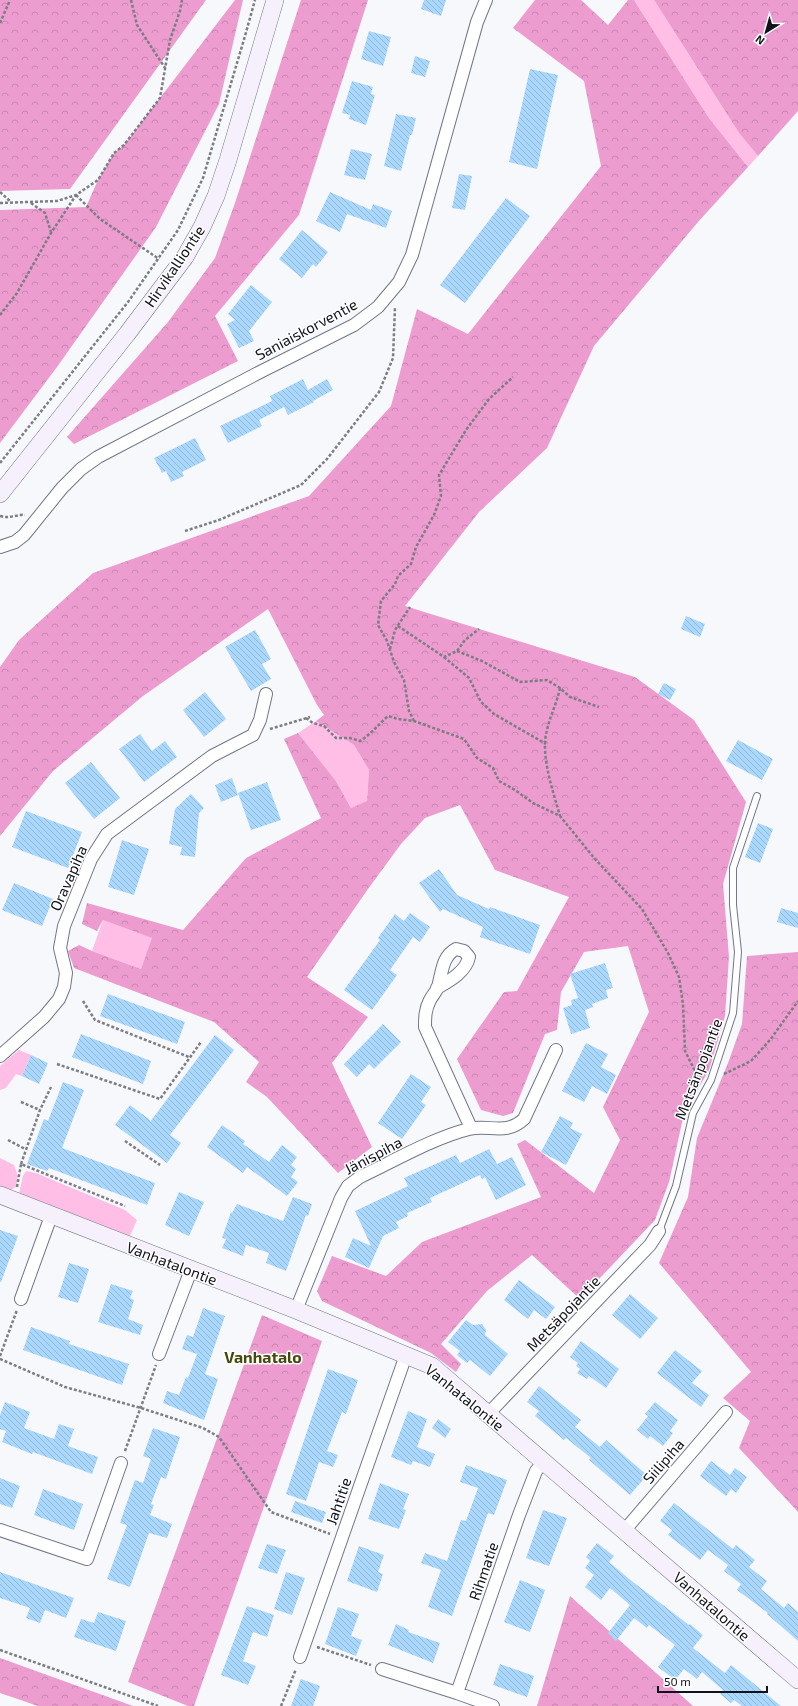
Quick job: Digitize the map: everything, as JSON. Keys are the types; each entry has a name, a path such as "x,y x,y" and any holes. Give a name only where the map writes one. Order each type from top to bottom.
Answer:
{"street":[{"name":"Hirvikalliontie","path":"0,494 127,334 185,257 202,227 216,196 228,160 275,0"},
{"name":"Saniaiskorventie","path":"0,547 15,542 24,535 62,488 81,469 98,457 262,371 354,325 378,307 399,282 412,255 477,22 486,0"},
{"path":"253,735 260,720 266,694"},
{"name":"Oravapiha","path":"0,1056 44,1017 58,999 64,987 66,973 60,948 64,926 91,859 107,834 212,756 253,735"},
{"path":"437,988 429,1002 425,1016 425,1027 471,1128"},
{"name":"Jänispiha","path":"296,1310 341,1198 348,1186 360,1177 446,1136 471,1128 505,1129 517,1125 524,1119 556,1050"},
{"name":"Vanhatalontie","path":"7,1198 50,1216 296,1310 432,1366 798,1680"},
{"path":"21,1299 50,1216"},
{"name":"Metsäpojantie","path":"488,1414 650,1245 659,1231"},
{"path":"159,1354 190,1270"},
{"name":"Jahtitie","path":"300,1657 406,1355"},
{"name":"Siilipiha","path":"624,1531 726,1412"},
{"name":"Rihmatie","path":"457,1693 519,1515 536,1470 544,1461"},
{"path":"0,1530 87,1559 121,1463"},
{"path":"382,1668 493,1706"}],"lane":[{"name":"Metsänpojantie","path":"659,1231 676,1186 693,1113 710,1082 733,1013 738,952 733,905 733,868 757,796"}],"path":[{"path":"0,23 10,0"},
{"path":"131,0 137,25 165,68"},
{"path":"0,203 57,201 76,195 98,180 114,153 124,145 160,98 170,40 182,0"},
{"path":"0,464 128,302 178,230 203,178 255,0"},
{"path":"0,192 11,203"},
{"path":"76,195 100,219 159,259"},
{"path":"0,315 17,293 51,233 76,195"},
{"path":"30,202 44,213 51,233"},
{"path":"185,531 219,520 301,485 328,459 379,392 393,358 395,311 399,282"},
{"path":"414,721 409,711 404,680 394,662 378,625 381,600 395,584 398,576 411,564 416,547 434,515 441,496 439,475 466,430 489,399 513,377"},
{"path":"0,516 15,517 22,514 36,519"},
{"path":"390,650 395,630 410,607"},
{"path":"398,626 444,657 469,678 481,702 494,714 546,744"},
{"path":"444,657 457,651 465,640 478,629"},
{"path":"457,651 482,661 520,682 547,680 560,688 570,697 599,707"},
{"path":"560,688 546,731 549,774 560,816 595,859 642,908 668,953 679,977 685,1051 694,1069 710,1082 751,1061 770,1040 798,1001"},
{"path":"306,718 313,723 324,726 336,738 350,738 360,741 371,734 374,729 388,716 398,720 414,721 464,740 477,758 493,768 499,781 533,803 560,816"},
{"path":"253,735 310,717"},
{"path":"83,1002 95,1020 190,1057"},
{"path":"57,1064 113,1085 160,1099 201,1042"},
{"path":"7,1198 40,1110 51,1087"},
{"path":"21,1102 40,1110"},
{"path":"8,1140 25,1149"},
{"path":"126,1141 160,1165"},
{"path":"21,1164 125,1206"},
{"path":"21,1299 0,1358 65,1387 141,1408 203,1428 219,1437 270,1512 342,1538"},
{"path":"121,1463 159,1354"},
{"path":"305,1643 382,1668"},
{"path":"0,1650 158,1706"},
{"path":"281,1706 300,1657"}],"shaded area":[{"path":"634,0 654,0 739,133 758,156 748,167 709,118"},
{"path":"316,721 354,745 369,770 367,802 351,808 336,781 298,733"},
{"path":"103,920 153,938 141,969 92,951"},
{"path":"19,1050 31,1055 22,1076 16,1074 6,1088 0,1090 0,1066"},
{"path":"0,1158 14,1165 18,1176 16,1187 11,1190 0,1186"},
{"path":"26,1171 36,1173 125,1210 137,1220 130,1236 19,1193 23,1176"}],"green space":[{"path":"0,0 206,0 70,189 0,191"},
{"path":"235,0 243,0 219,104 156,227 57,367 0,443 0,210 86,207 98,180 114,153 124,145"},
{"path":"301,0 368,0 299,215 215,316 238,361 74,444 67,437 168,322 215,258 235,203"},
{"path":"535,0 581,0 608,25 628,0 634,0 709,118 748,167 698,222 594,346 547,448 479,512 405,606 635,677 694,720 746,802 723,884 729,957 725,1016 709,1070 688,1106 683,1118 669,1182 655,1220 580,1299 532,1255 487,1291 441,1344 461,1364 456,1372 431,1353 322,1301 317,1291 332,1256 386,1276 422,1242 541,1197 517,1144 525,1140 594,1193 620,1140 603,1107 649,1012 628,946 584,952 561,992 557,1030 545,1034 513,1113 503,1116 481,1110 457,1059 504,992 517,991 569,897 495,870 460,805 425,818 401,844 307,977 368,1017 332,1063 372,1147 338,1173 267,1097 246,1082 259,1062 214,1022 74,968 68,951 79,945 141,969 152,938 103,920 97,931 82,924 87,903 183,930 246,858 321,818 284,739 298,733 336,781 351,808 367,801 369,770 354,745 316,721 324,715 317,705 268,609 143,696 53,771 0,836 0,667 19,640 93,573 309,496 391,406 417,309 468,334 601,166 584,81 513,28"},
{"path":"654,0 798,0 798,111 758,156 739,133"},
{"path":"798,952 798,1512 739,1448 750,1421 723,1398 751,1372 659,1263 688,1197 697,1138 728,1063 742,1024 747,956"},
{"path":"262,1315 322,1341 194,1706 188,1706 128,1682"},
{"path":"570,1596 693,1706 537,1706"},
{"path":"0,1658 133,1706 38,1706 0,1693"}],"building":[{"path":"424,0 446,0 441,16 421,9"},
{"path":"369,31 391,37 383,66 361,59"},
{"path":"415,56 430,61 425,77 411,73"},
{"path":"530,69 558,75 537,169 509,162"},
{"path":"352,81 373,87 371,94 375,95 366,125 349,119 350,115 342,113"},
{"path":"396,114 416,118 401,171 384,166"},
{"path":"351,149 372,154 365,180 344,175"},
{"path":"459,174 472,176 465,210 452,208"},
{"path":"330,192 371,210 373,204 392,211 386,228 347,214 340,232 316,221"},
{"path":"506,198 530,216 465,303 440,285"},
{"path":"302,230 328,252 316,267 313,264 302,278 279,259"},
{"path":"251,285 272,302 249,331 254,341 239,348 227,324 235,320 228,314"},
{"path":"303,379 308,390 327,379 333,390 313,401 314,402 288,415 284,407 259,420 262,426 228,443 220,426 272,401 270,396"},
{"path":"195,438 206,460 182,472 184,476 171,482 166,471 162,473 154,458"},
{"path":"686,616 705,624 700,637 681,629"},
{"path":"255,630 271,659 262,664 271,679 251,691 225,647"},
{"path":"664,683 676,689 670,700 658,694"},
{"path":"205,692 226,719 204,737 183,710"},
{"path":"140,734 152,751 165,741 177,757 144,782 119,749"},
{"path":"738,740 773,759 762,780 726,761"},
{"path":"91,762 120,798 94,819 65,783"},
{"path":"232,778 238,795 221,802 215,785"},
{"path":"267,782 281,820 251,830 238,793"},
{"path":"191,794 204,808 199,813 195,857 180,855 182,847 169,844 175,809"},
{"path":"26,811 82,832 68,868 12,847"},
{"path":"758,823 773,829 760,863 745,857"},
{"path":"122,840 149,849 134,895 108,887"},
{"path":"439,869 457,895 489,909 490,907 540,925 530,954 480,937 483,927 443,909 440,912 419,883"},
{"path":"14,883 53,899 42,926 2,910"},
{"path":"781,908 798,913 798,928 777,922"},
{"path":"410,913 430,927 420,942 413,937 390,970 397,975 372,1010 344,990 380,940 378,938 395,914 404,921"},
{"path":"605,963 613,988 606,990 608,998 592,1004 593,1007 585,1010 590,1028 571,1034 563,1008 572,1005 571,1000 578,998 570,974"},
{"path":"108,994 185,1022 177,1044 100,1016"},
{"path":"383,1024 401,1042 374,1069 369,1064 357,1077 344,1064"},
{"path":"81,1034 151,1061 143,1084 72,1057"},
{"path":"215,1035 234,1050 170,1135 181,1143 167,1163 115,1125 130,1105 150,1120 150,1122"},
{"path":"586,1043 608,1054 601,1067 616,1075 607,1094 592,1086 584,1102 562,1091"},
{"path":"31,1055 48,1063 39,1084 22,1076"},
{"path":"411,1074 431,1087 421,1102 426,1105 402,1139 378,1123"},
{"path":"63,1082 84,1090 62,1148 155,1183 147,1205 49,1168 47,1171 27,1164 44,1119 48,1121"},
{"path":"560,1116 573,1123 570,1128 582,1134 566,1165 541,1152"},
{"path":"222,1125 245,1141 243,1144 269,1162 282,1145 297,1157 291,1165 296,1169 291,1177 298,1182 287,1196 247,1167 243,1173 207,1147"},
{"path":"489,1149 497,1164 512,1157 526,1185 496,1200 485,1177 482,1179 480,1175 430,1198 432,1202 407,1213 408,1216 396,1222 399,1228 383,1236 369,1268 345,1257 353,1238 371,1246 355,1211 408,1186 404,1178 456,1155 460,1163"},
{"path":"179,1192 204,1202 189,1236 165,1225"},
{"path":"293,1197 312,1204 308,1216 306,1215 286,1271 266,1263 269,1253 246,1245 243,1256 222,1248 226,1239 222,1238 231,1212 232,1213 237,1204 283,1221"},
{"path":"0,1230 18,1236 1,1282 0,1282"},
{"path":"69,1263 89,1269 78,1303 58,1297"},
{"path":"519,1280 555,1307 546,1319 534,1310 528,1319 504,1300"},
{"path":"111,1284 133,1291 130,1298 134,1300 128,1319 143,1325 140,1335 98,1322"},
{"path":"630,1294 658,1318 640,1339 612,1315"},
{"path":"203,1308 225,1316 205,1374 218,1379 204,1420 163,1403 167,1391 179,1395 186,1377 188,1378 197,1354 182,1349 187,1335 193,1337"},
{"path":"466,1320 473,1325 482,1324 486,1330 485,1335 508,1354 490,1376 470,1360 467,1363 457,1355 460,1351 448,1342"},
{"path":"31,1327 70,1341 69,1344 129,1364 122,1385 23,1350"},
{"path":"581,1341 619,1369 606,1388 589,1376 587,1379 577,1373 580,1369 576,1366 578,1363 570,1357"},
{"path":"675,1350 702,1371 692,1383 709,1395 701,1407 657,1373"},
{"path":"328,1369 358,1380 346,1414 342,1412 327,1451 338,1455 333,1467 319,1462 306,1501 286,1494"},
{"path":"539,1386 581,1420 575,1427 600,1447 606,1440 647,1475 630,1495 589,1460 591,1458 566,1438 564,1440 535,1416 539,1411 527,1402"},
{"path":"5,1402 30,1412 24,1428 54,1439 59,1424 74,1429 68,1446 98,1457 92,1474 33,1452 32,1454 2,1442 6,1431 0,1429 0,1415"},
{"path":"655,1402 678,1420 670,1431 673,1433 663,1446 650,1436 648,1439 637,1430 648,1416 645,1414"},
{"path":"408,1411 427,1419 417,1447 435,1454 430,1467 413,1461 411,1465 391,1457"},
{"path":"438,1419 451,1429 445,1438 432,1428"},
{"path":"153,1428 180,1437 166,1479 161,1477 151,1504 154,1505 150,1515 172,1524 167,1538 149,1533 130,1587 107,1579 127,1525 120,1523 135,1480 143,1483 151,1459 143,1456"},
{"path":"711,1461 730,1475 735,1468 747,1477 736,1493 731,1489 726,1496 700,1476"},
{"path":"466,1465 507,1480 494,1515 488,1513 452,1616 428,1607 441,1570 421,1563 425,1553 447,1561 461,1520 466,1521 478,1488 460,1482"},
{"path":"0,1478 20,1486 12,1508 0,1504"},
{"path":"380,1483 409,1494 403,1509 406,1510 399,1529 368,1519"},
{"path":"43,1489 83,1504 74,1530 34,1515"},
{"path":"295,1501 326,1512 322,1523 291,1512"},
{"path":"674,1503 733,1549 736,1545 755,1560 749,1567 767,1581 761,1589 784,1608 788,1603 798,1612 798,1641 767,1614 768,1613 737,1590 741,1584 724,1571 728,1565 708,1550 700,1560 668,1535 672,1530 660,1521"},
{"path":"543,1510 567,1518 549,1566 526,1558"},
{"path":"597,1543 614,1556 609,1562 703,1635 693,1648 725,1673 731,1665 781,1706 742,1706 734,1700 731,1703 720,1694 723,1690 702,1672 697,1679 684,1669 675,1680 658,1667 675,1645 649,1625 647,1628 634,1618 616,1641 608,1633 630,1605 610,1588 601,1600 585,1587 594,1575 585,1568 590,1561 586,1557"},
{"path":"267,1544 286,1550 277,1574 258,1568"},
{"path":"359,1546 384,1555 378,1572 383,1574 377,1592 347,1581"},
{"path":"0,1572 74,1598 66,1618 45,1610 40,1623 26,1618 30,1608 0,1598"},
{"path":"286,1572 305,1578 292,1615 274,1609"},
{"path":"520,1580 545,1590 530,1632 504,1622"},
{"path":"247,1606 274,1615 267,1637 253,1632 243,1661 256,1666 248,1685 221,1675"},
{"path":"338,1607 359,1614 351,1636 362,1640 356,1656 325,1644"},
{"path":"98,1612 126,1621 116,1651 74,1637 81,1619 94,1623"},
{"path":"396,1624 409,1630 408,1632 440,1643 433,1663 388,1645"},
{"path":"500,1664 534,1676 527,1697 493,1685"},
{"path":"301,1679 320,1686 313,1706 291,1706"}],"district":[{"name":"Vanhatalo","path":"263,1356"}]}
